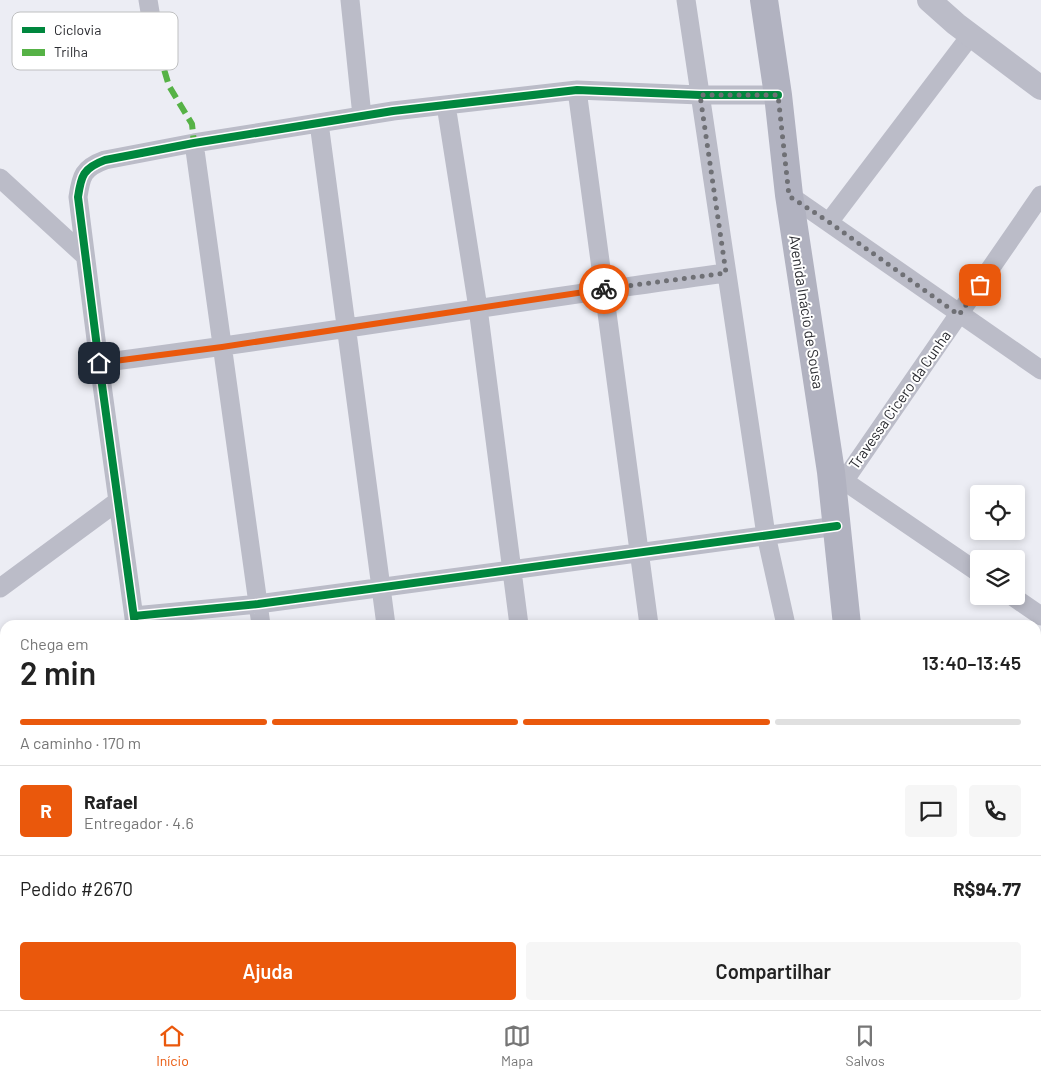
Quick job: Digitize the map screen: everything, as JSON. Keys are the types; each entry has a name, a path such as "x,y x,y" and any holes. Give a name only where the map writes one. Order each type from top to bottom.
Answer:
{"main road":[{"name":"Avenida Inácio de Sousa","path":"764,0 778,95 789,196 837,477 837,526 846,620"}],"street":[{"path":"350,0 362,116"},
{"path":"686,0 766,535 785,620"},
{"path":"929,0 956,24 1041,88"},
{"path":"829,222 971,35"},
{"path":"577,90 648,620"},
{"path":"778,95 700,95 577,90 362,116 194,143 105,160 95,163 86,170 80,181 78,198 134,620 837,526"},
{"path":"446,105 478,308 518,620"},
{"path":"319,123 385,620"},
{"path":"194,143 260,620"},
{"path":"0,178 85,256"},
{"name":"Travessa Cicero da Cunha","path":"837,477 959,315 1041,195"},
{"path":"789,196 1041,370"},
{"path":"99,363 222,347 604,289 726,273"},
{"path":"837,477 970,567"},
{"path":"0,588 118,501"},
{"path":"1025,605 1041,616"}],"marked path":[{"path":"164,70 169,86 192,124 194,143"}],"cycle path":[{"path":"134,620 78,197 82,178 92,166 105,160 194,143 393,111 577,90 700,95 778,95"},
{"path":"134,616 258,604 837,526"}],"way so far":[{"path":"604,289 726,273 700,95 778,95 789,196 829,222 959,315 980,285"}],"route":[{"path":"99,363 222,347 604,289"}]}
